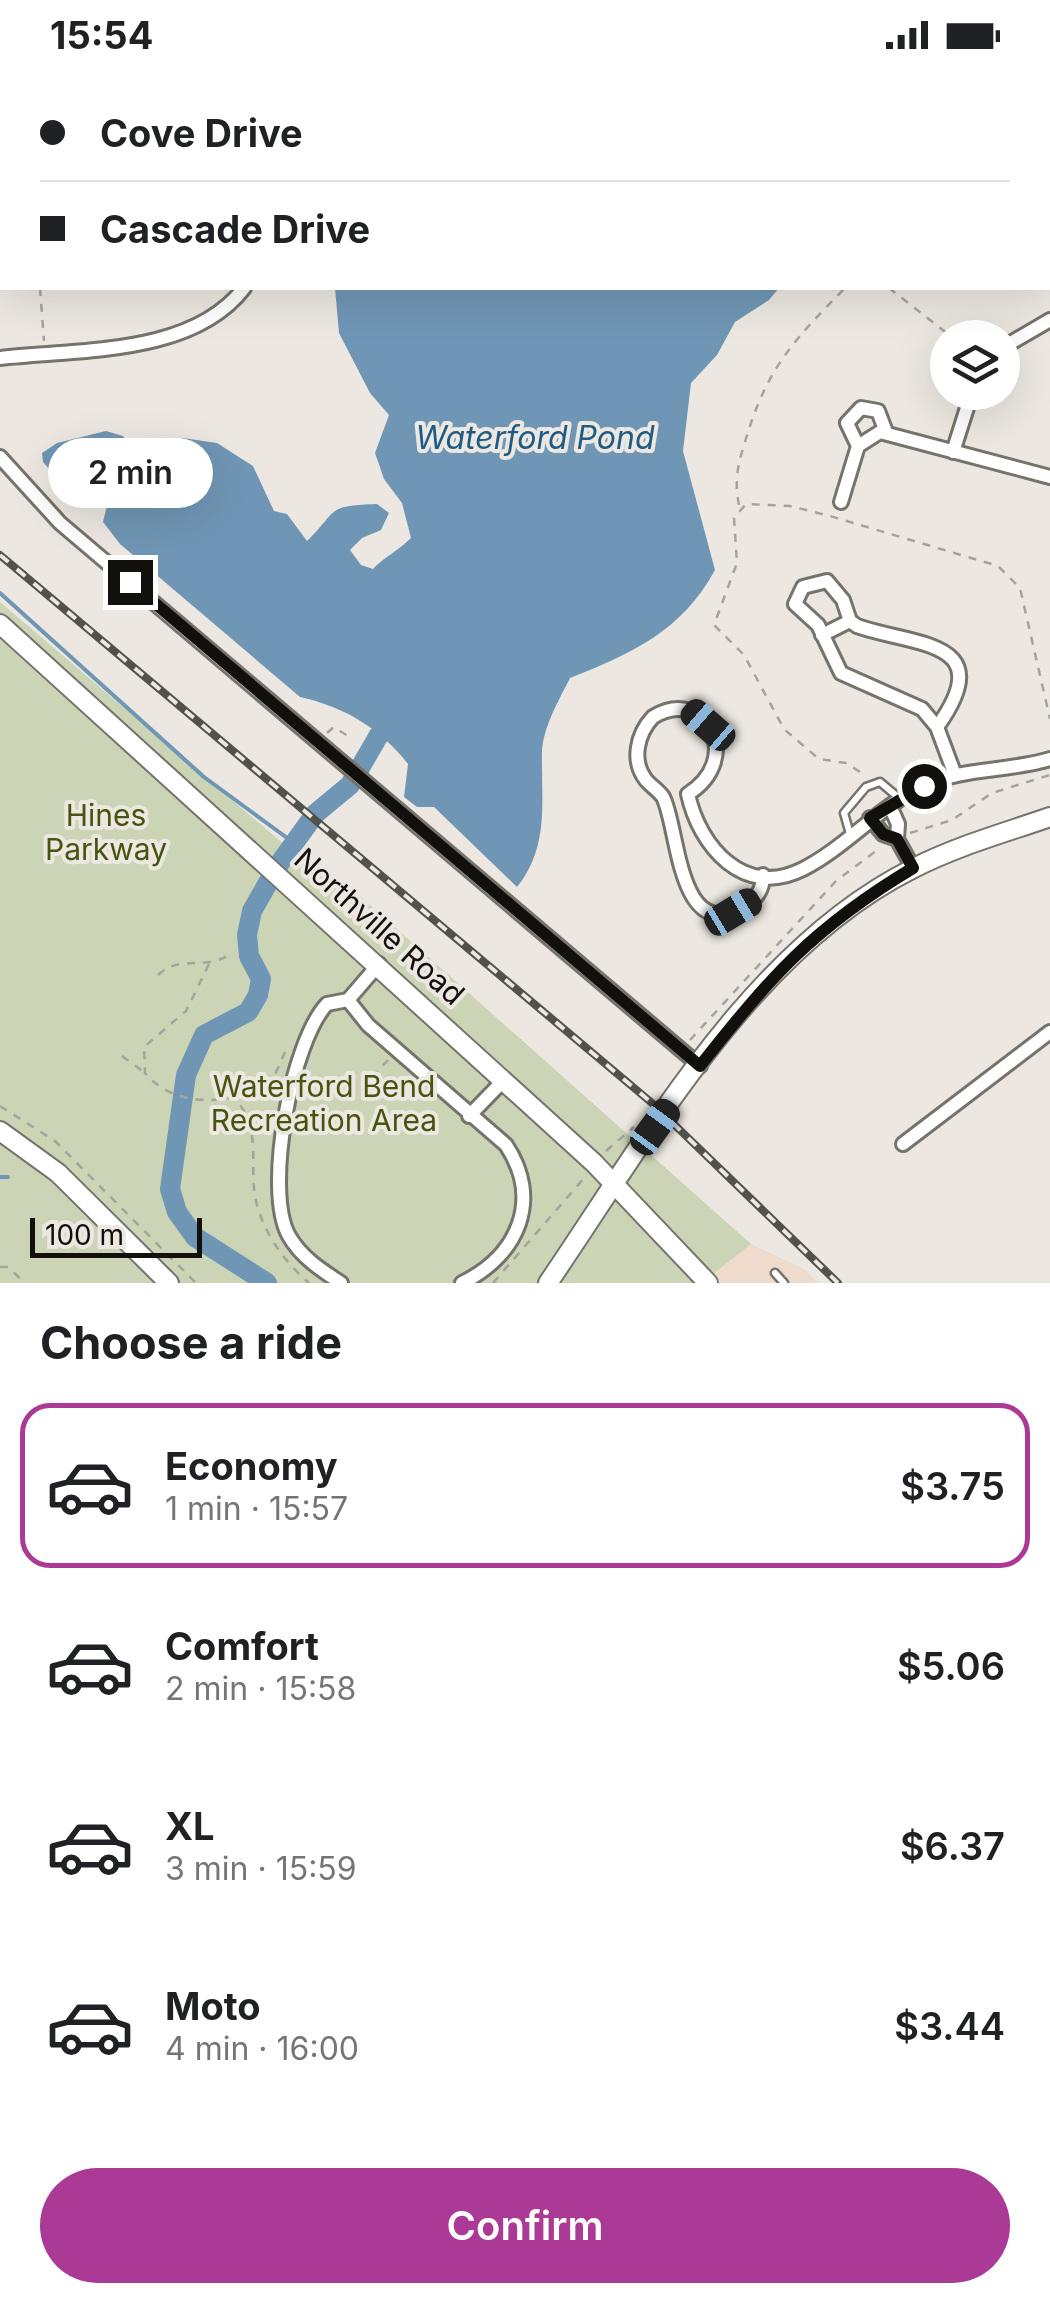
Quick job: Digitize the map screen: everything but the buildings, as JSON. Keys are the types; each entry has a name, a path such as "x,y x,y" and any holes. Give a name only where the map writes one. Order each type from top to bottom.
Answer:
{"street":[{"path":"0,358 180,334 222,310 242,290"},
{"path":"1020,338 1050,320"},
{"path":"858,446 848,423 861,408 878,411 886,432"},
{"path":"953,452 966,410"},
{"path":"840,502 858,446 873,433 886,432 1050,477"},
{"path":"0,457 60,523 700,1066"},
{"path":"936,727 958,698 960,680 944,652 929,641 871,631 850,621 834,586 814,582 797,594 795,604 822,635 841,672 910,700 936,727 955,775"},
{"path":"822,635 850,621"},
{"name":"Northville Road","path":"0,624 504,1080 616,1185 708,1283"},
{"path":"663,798 688,794 711,773 718,758 717,740 692,712 676,709 653,718 638,745 638,764 644,778 663,798 683,878 698,902 714,912 733,912 760,892 763,874"},
{"path":"688,794 694,822 717,856 738,870 763,874 799,871 870,818 955,775 1050,758"},
{"path":"895,803 897,839 913,868"},
{"path":"548,1283 700,1066 786,960 843,912 913,868 1050,817"},
{"path":"870,818 883,834 897,839"},
{"path":"340,1283 311,1263 289,1236 276,1183 304,1039 327,1004 348,1000 379,964"},
{"path":"348,1000 396,1051 506,1145 522,1168 527,1198 518,1228 480,1274 462,1283"},
{"path":"903,1144 1050,1032"},
{"path":"470,1116 504,1080"},
{"path":"0,1131 58,1173 169,1283"}],"lane":[{"path":"850,834 844,813 866,787 880,782 895,803"},
{"path":"775,1273 784,1283"}],"path":[{"path":"40,290 45,352"},
{"path":"740,508 734,478 759,394 772,369 843,290"},
{"path":"892,290 931,320"},
{"path":"322,744 334,727 351,738"},
{"path":"158,975 176,962 209,964 227,956"},
{"path":"145,1073 141,1057 144,1047 186,1011 209,964"},
{"path":"372,1077 396,1051"},
{"path":"122,1056 170,1093 213,1103 233,1098 279,1072 285,1052"},
{"path":"276,1066 279,1072"},
{"path":"242,1106 250,1080"},
{"path":"233,1098 242,1106 255,1150 254,1190 261,1216 286,1261 309,1283"},
{"path":"0,1106 56,1141 196,1283"},
{"path":"493,1283 583,1180"},
{"path":"0,1268 8,1267 26,1283"}],"shaded area":[{"path":"751,1244 804,1269 818,1283 702,1283"}],"green space":[{"path":"0,602 327,881 335,874 751,1244 702,1283 0,1283"}],"water":[{"name":"Waterford Pond","path":"335,290 777,290 735,322 717,355 691,383 683,451 715,570 671,625 614,660 570,678 545,733 539,839 528,871 517,887 434,807 417,807 404,797 408,764 386,740 347,713 300,697 120,544 103,522 110,493 133,475 147,451 183,438 217,443 253,466 274,511 287,514 307,541 340,508 377,504 389,513 381,530 362,538 350,550 361,565 373,569 411,538 402,503 384,479 375,453 389,415 370,393 339,333"},
{"path":"106,431 123,436 131,448 99,482 74,497 43,462 42,453 57,443"}],"waterway":[{"path":"99,482 110,493"},
{"path":"0,593 204,777 294,843"},
{"path":"267,1283 195,1237 177,1212 170,1189 186,1075 204,1035 248,1012 258,995 261,979 249,956 247,935 252,911 277,867 315,814 350,785 379,735"},
{"path":"0,1177 8,1177"}],"railway":[{"path":"0,555 652,1103 838,1283"}],"route":[{"path":"130,582 700,1066 786,960 843,912 913,868 897,839 883,834 870,818 924,786"}],"park label":[{"name":"Hines Parkway","path":"106,833"},
{"name":"Waterford Bend Recreation Area","path":"324,1104"}]}
